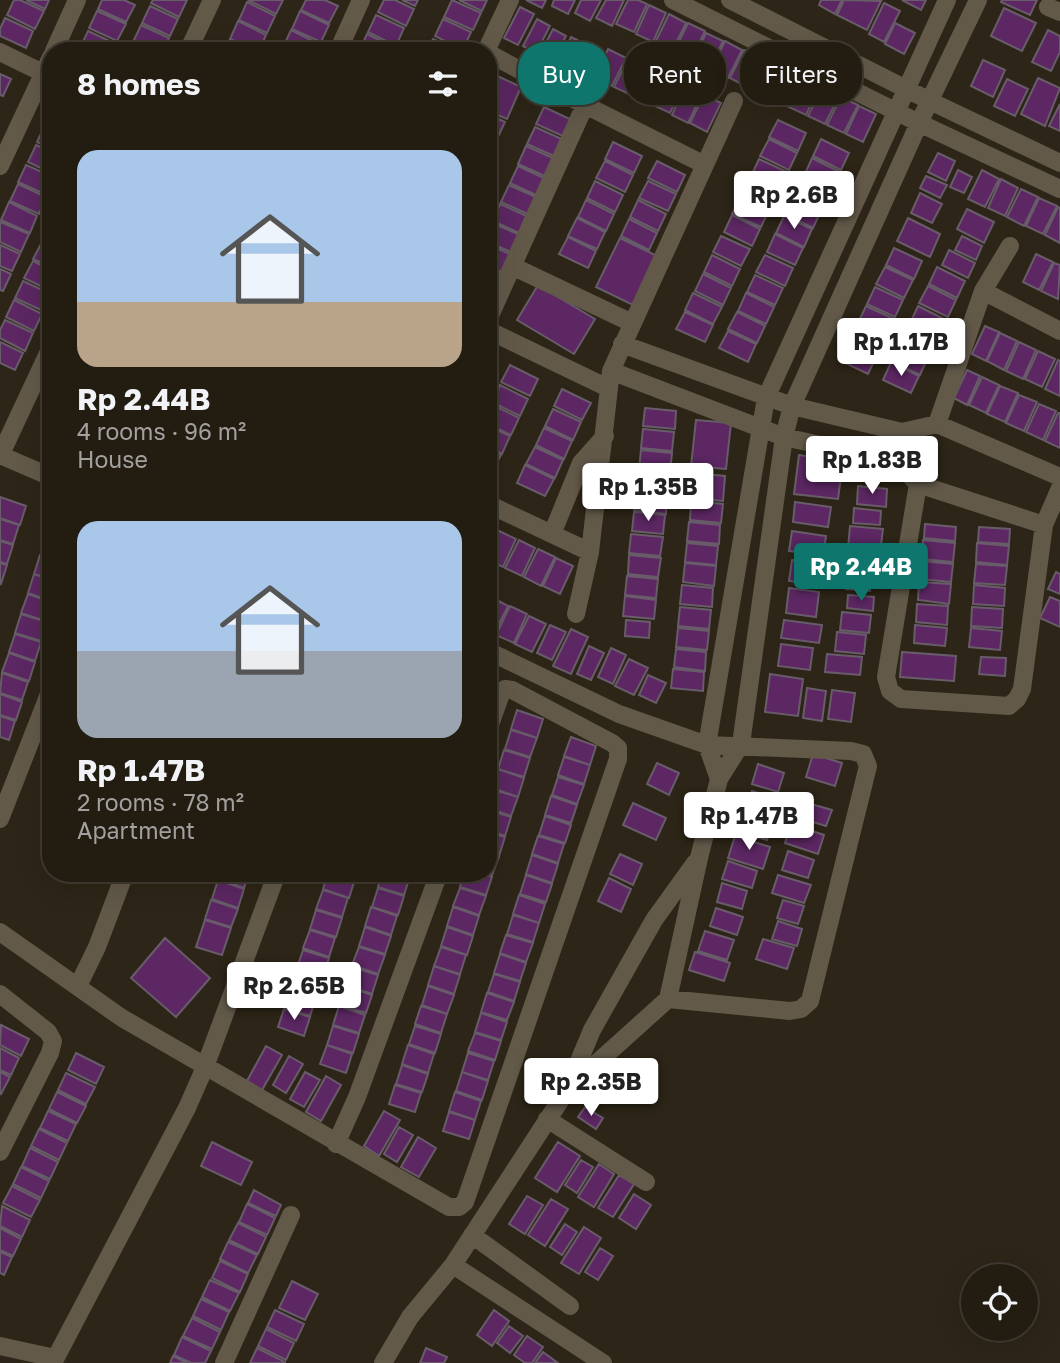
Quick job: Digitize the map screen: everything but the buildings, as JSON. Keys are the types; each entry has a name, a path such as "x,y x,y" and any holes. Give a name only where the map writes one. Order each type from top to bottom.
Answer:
{"street":[{"path":"58,42 77,0"},
{"path":"192,42 212,0"},
{"path":"342,42 361,0"},
{"path":"491,42 510,0"},
{"path":"673,0 896,112 1060,189"},
{"path":"730,0 1060,163"},
{"path":"719,779 707,745 766,398 947,0"},
{"path":"567,1090 668,999 719,779 741,744 785,437 792,406 919,123 978,0"},
{"path":"0,52 42,67"},
{"path":"497,57 518,69"},
{"path":"0,166 42,81"},
{"path":"576,614 590,552 610,380 622,344 734,101"},
{"path":"497,300 584,105 705,164"},
{"path":"937,424 983,291 1010,246"},
{"path":"512,266 632,323"},
{"path":"983,291 1060,331"},
{"path":"497,334 610,380 760,429 897,462 918,484 1044,525"},
{"path":"622,344 792,406 902,432 937,424 1060,477"},
{"path":"42,365 0,455 42,473"},
{"path":"897,462 902,432"},
{"path":"552,534 582,463 605,436"},
{"path":"918,484 886,677 890,691 901,699 1009,706 1022,690 1044,525 1060,488"},
{"path":"497,508 590,552"},
{"path":"497,655 619,714 707,745 741,744 863,754 868,766 810,1000 802,1009 790,1011 668,999"},
{"path":"0,932 202,1075 336,1144 449,1208 459,1207 466,1202 618,759 618,748 612,743 512,690 505,689 497,705"},
{"path":"0,819 42,712"},
{"path":"383,1363 410,1317 453,1265 567,1090 592,1030 648,931 699,858"},
{"path":"79,986 122,882"},
{"path":"0,1346 54,1361 187,1108 202,1075 274,882"},
{"path":"336,1144 357,1097 436,882"},
{"path":"0,994 48,1032 52,1041 50,1053 0,1152"},
{"path":"547,1119 646,1182"},
{"path":"224,1363 291,1215"},
{"path":"472,1234 570,1306"},
{"path":"453,1265 603,1363"}]}
